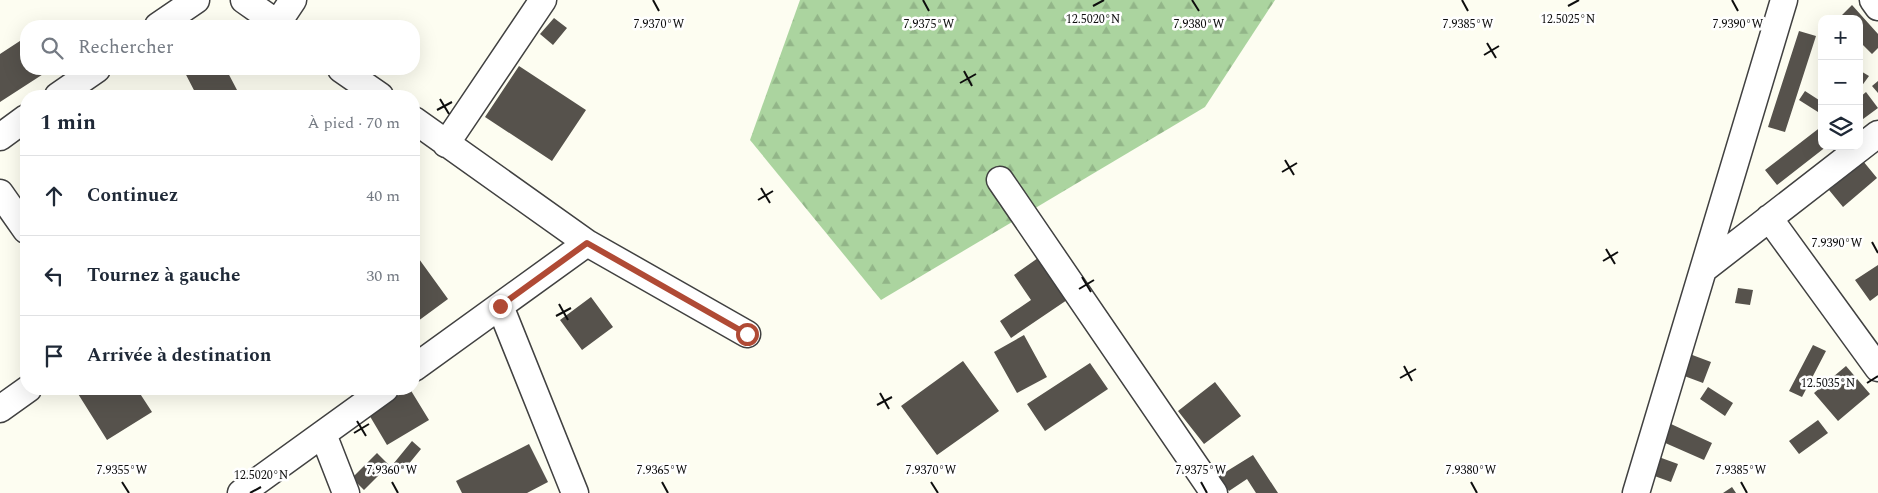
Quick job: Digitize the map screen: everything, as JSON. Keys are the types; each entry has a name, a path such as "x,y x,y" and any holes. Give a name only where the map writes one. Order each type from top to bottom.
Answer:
{"street":[{"path":"167,20 196,0"},
{"path":"244,0 272,20"},
{"path":"282,20 293,0"},
{"path":"446,144 543,0"},
{"path":"1636,493 1784,0"},
{"path":"1873,0 1878,7"},
{"path":"67,90 88,75"},
{"path":"350,75 371,90"},
{"path":"0,137 20,122"},
{"path":"420,124 587,243 747,334"},
{"path":"1704,269 1878,134"},
{"path":"1000,180 1214,493"},
{"path":"0,193 20,221"},
{"path":"1769,218 1878,368"},
{"path":"420,364 587,243"},
{"path":"500,306 575,493"},
{"path":"0,409 20,395"},
{"path":"241,493 377,395"},
{"path":"323,434 346,493"}],"green space":[{"path":"800,0 1275,0 1205,107 881,300 750,140"}],"building":[{"path":"1852,5 1861,15 1842,15"},
{"path":"1863,17 1878,34 1878,48 1872,54 1863,45"},
{"path":"554,18 567,28 553,45 540,34"},
{"path":"1799,31 1816,36 1785,132 1768,127"},
{"path":"20,41 20,75 42,75 0,102 0,54"},
{"path":"519,66 586,110 552,161 485,117"},
{"path":"1863,72 1869,76 1863,84"},
{"path":"186,75 229,75 237,90 194,90"},
{"path":"1878,81 1878,93 1872,86"},
{"path":"1805,91 1818,99 1818,112 1799,100"},
{"path":"1866,92 1878,108 1863,119 1863,105 1863,95"},
{"path":"1818,129 1818,150 1822,150 1777,185 1765,170"},
{"path":"1863,161 1877,178 1843,207 1829,190"},
{"path":"1038,258 1067,300 1011,338 1000,321 1031,300 1014,275"},
{"path":"420,260 448,299 420,320"},
{"path":"1878,265 1878,295 1870,301 1855,280"},
{"path":"1738,288 1753,290 1750,305 1735,303"},
{"path":"591,297 613,327 582,350 560,320"},
{"path":"1024,335 1047,377 1017,393 994,352"},
{"path":"1813,345 1826,351 1802,397 1789,391"},
{"path":"1687,353 1711,362 1703,383 1679,374"},
{"path":"963,361 999,411 937,455 901,406"},
{"path":"1090,363 1108,389 1045,431 1027,404"},
{"path":"1846,366 1870,394 1838,421 1814,393"},
{"path":"1215,382 1241,416 1204,444 1178,411"},
{"path":"1708,387 1733,403 1725,416 1700,399"},
{"path":"79,395 141,395 152,412 107,440"},
{"path":"399,395 414,395 429,420 387,445 368,413"},
{"path":"1818,420 1828,433 1799,454 1789,441"},
{"path":"1671,424 1712,443 1704,460 1663,442"},
{"path":"412,441 421,449 403,471 394,463"},
{"path":"529,444 548,482 527,493 462,493 456,481"},
{"path":"377,453 389,465 364,490 352,478"},
{"path":"1253,455 1278,493 1256,493 1247,479 1229,491 1219,476"},
{"path":"1656,456 1678,464 1671,482 1649,474"},
{"path":"1732,487 1736,493 1723,493"}],"route":[{"path":"500,306 587,243 747,334"}]}
